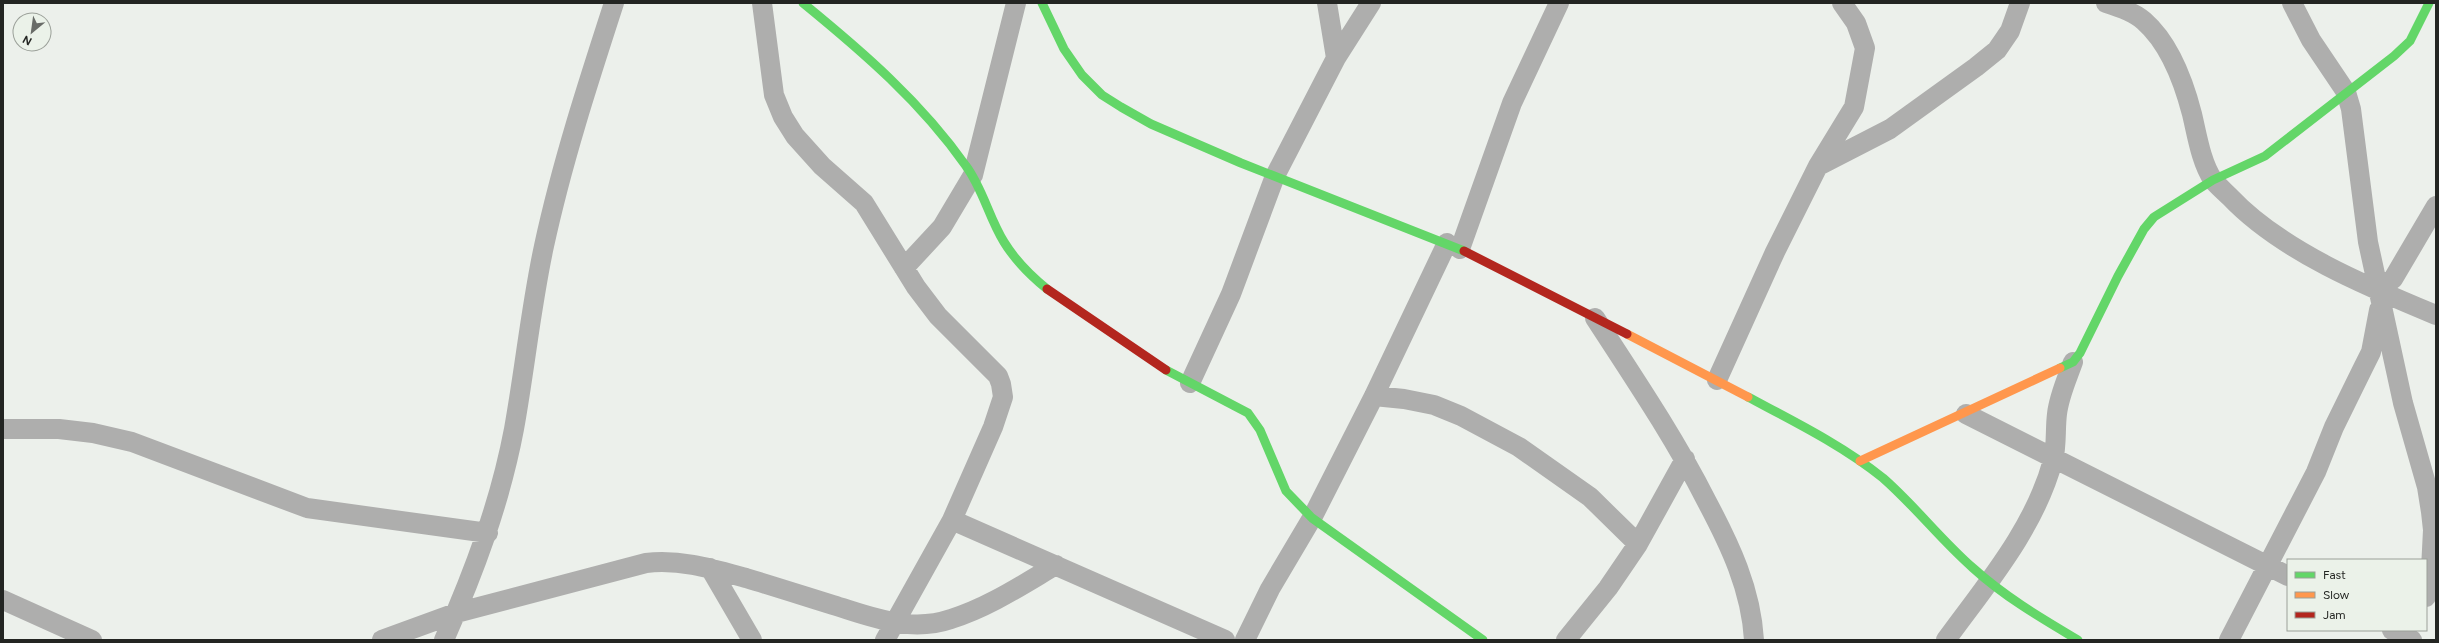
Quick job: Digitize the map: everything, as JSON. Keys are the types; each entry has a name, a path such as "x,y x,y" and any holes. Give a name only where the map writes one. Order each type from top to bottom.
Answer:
{"street":[{"path":"444,640 488,533 514,430 544,248 557,187 614,3"},
{"path":"762,3 774,95 783,118 795,136 822,166 864,203 884,233 904,268 938,316 998,376 1001,384 1003,397 1001,406 952,520 890,632"},
{"path":"803,3 863,52 903,89 953,147 973,175 1004,242 1032,277 1061,300 1136,352 1190,383 1242,410 1252,418 1287,492 1312,518 1483,640"},
{"path":"904,268 942,227 973,175 1016,3"},
{"path":"1042,3 1064,49 1082,75 1102,95 1151,124 1275,176 1454,246 1717,380 1822,437 1860,461 1911,503 1972,568 1989,582 2021,606 2078,640"},
{"path":"1327,3 1336,58"},
{"path":"1190,383 1231,294 1275,176 1336,58 1371,3"},
{"path":"1246,640 1270,589 1312,518 1374,396 1454,246 1512,103 1559,3"},
{"path":"1717,380 1775,252 1818,166 1854,107 1864,57 1862,36 1842,3"},
{"path":"1818,166 1890,129 1976,67 1997,50 2010,31 2020,3"},
{"path":"2106,3 2128,11 2144,21 2171,58 2190,108 2199,145 2213,180 2243,211 2272,233 2380,293 2436,315"},
{"path":"2292,3 2311,40 2346,92 2351,108 2368,242 2403,403 2427,487 2431,512 2433,530 2431,569 2427,591"},
{"path":"1946,640 1989,582 2029,519 2041,494 2053,459 2057,413 2073,362 2080,353 2118,276 2144,229 2154,217 2169,206 2213,180 2265,156 2346,92 2410,41 2429,3"},
{"path":"2229,640 2316,472 2334,427 2371,352 2380,293 2393,279 2436,206"},
{"path":"1595,318 1685,459 1716,518 1742,576 1750,601 1754,640"},
{"path":"1860,461 1966,414 2073,362"},
{"path":"1374,396 1404,399 1434,405 1461,416 1519,447 1590,498 1638,544"},
{"path":"1966,414 2287,575"},
{"path":"3,429 59,429 93,433 132,442 307,508 488,533"},
{"path":"1566,640 1608,588 1638,544 1685,459"},
{"path":"952,520 1225,640"},
{"path":"382,640 456,613 646,563 664,561 710,568 890,632 910,625 950,620 1001,598 1056,565"},
{"path":"710,568 752,640"},
{"path":"3,600 92,640"},
{"path":"2394,631 2412,640"}],"traffic: fast":[{"path":"803,3 869,59 930,120 972,175 994,223 1008,249 1035,279 1047,289"},
{"path":"1042,3 1064,49 1082,75 1102,95 1121,107 1151,124 1241,163 1464,251"},
{"path":"2060,368 2073,362 2080,353 2118,276 2144,229 2154,217 2213,180 2265,156 2394,56 2410,41 2429,3"},
{"path":"1166,370 1248,413 1260,430 1286,491 1312,518 1483,640"},
{"path":"1748,397 1817,434 1867,466 1895,489 1950,546 1985,579 2024,607 2078,640"}],"traffic: slow":[{"path":"1627,334 1748,397"},
{"path":"1860,461 2060,368"}],"traffic: jam":[{"path":"1464,251 1627,334"},
{"path":"1047,289 1166,370"}]}
